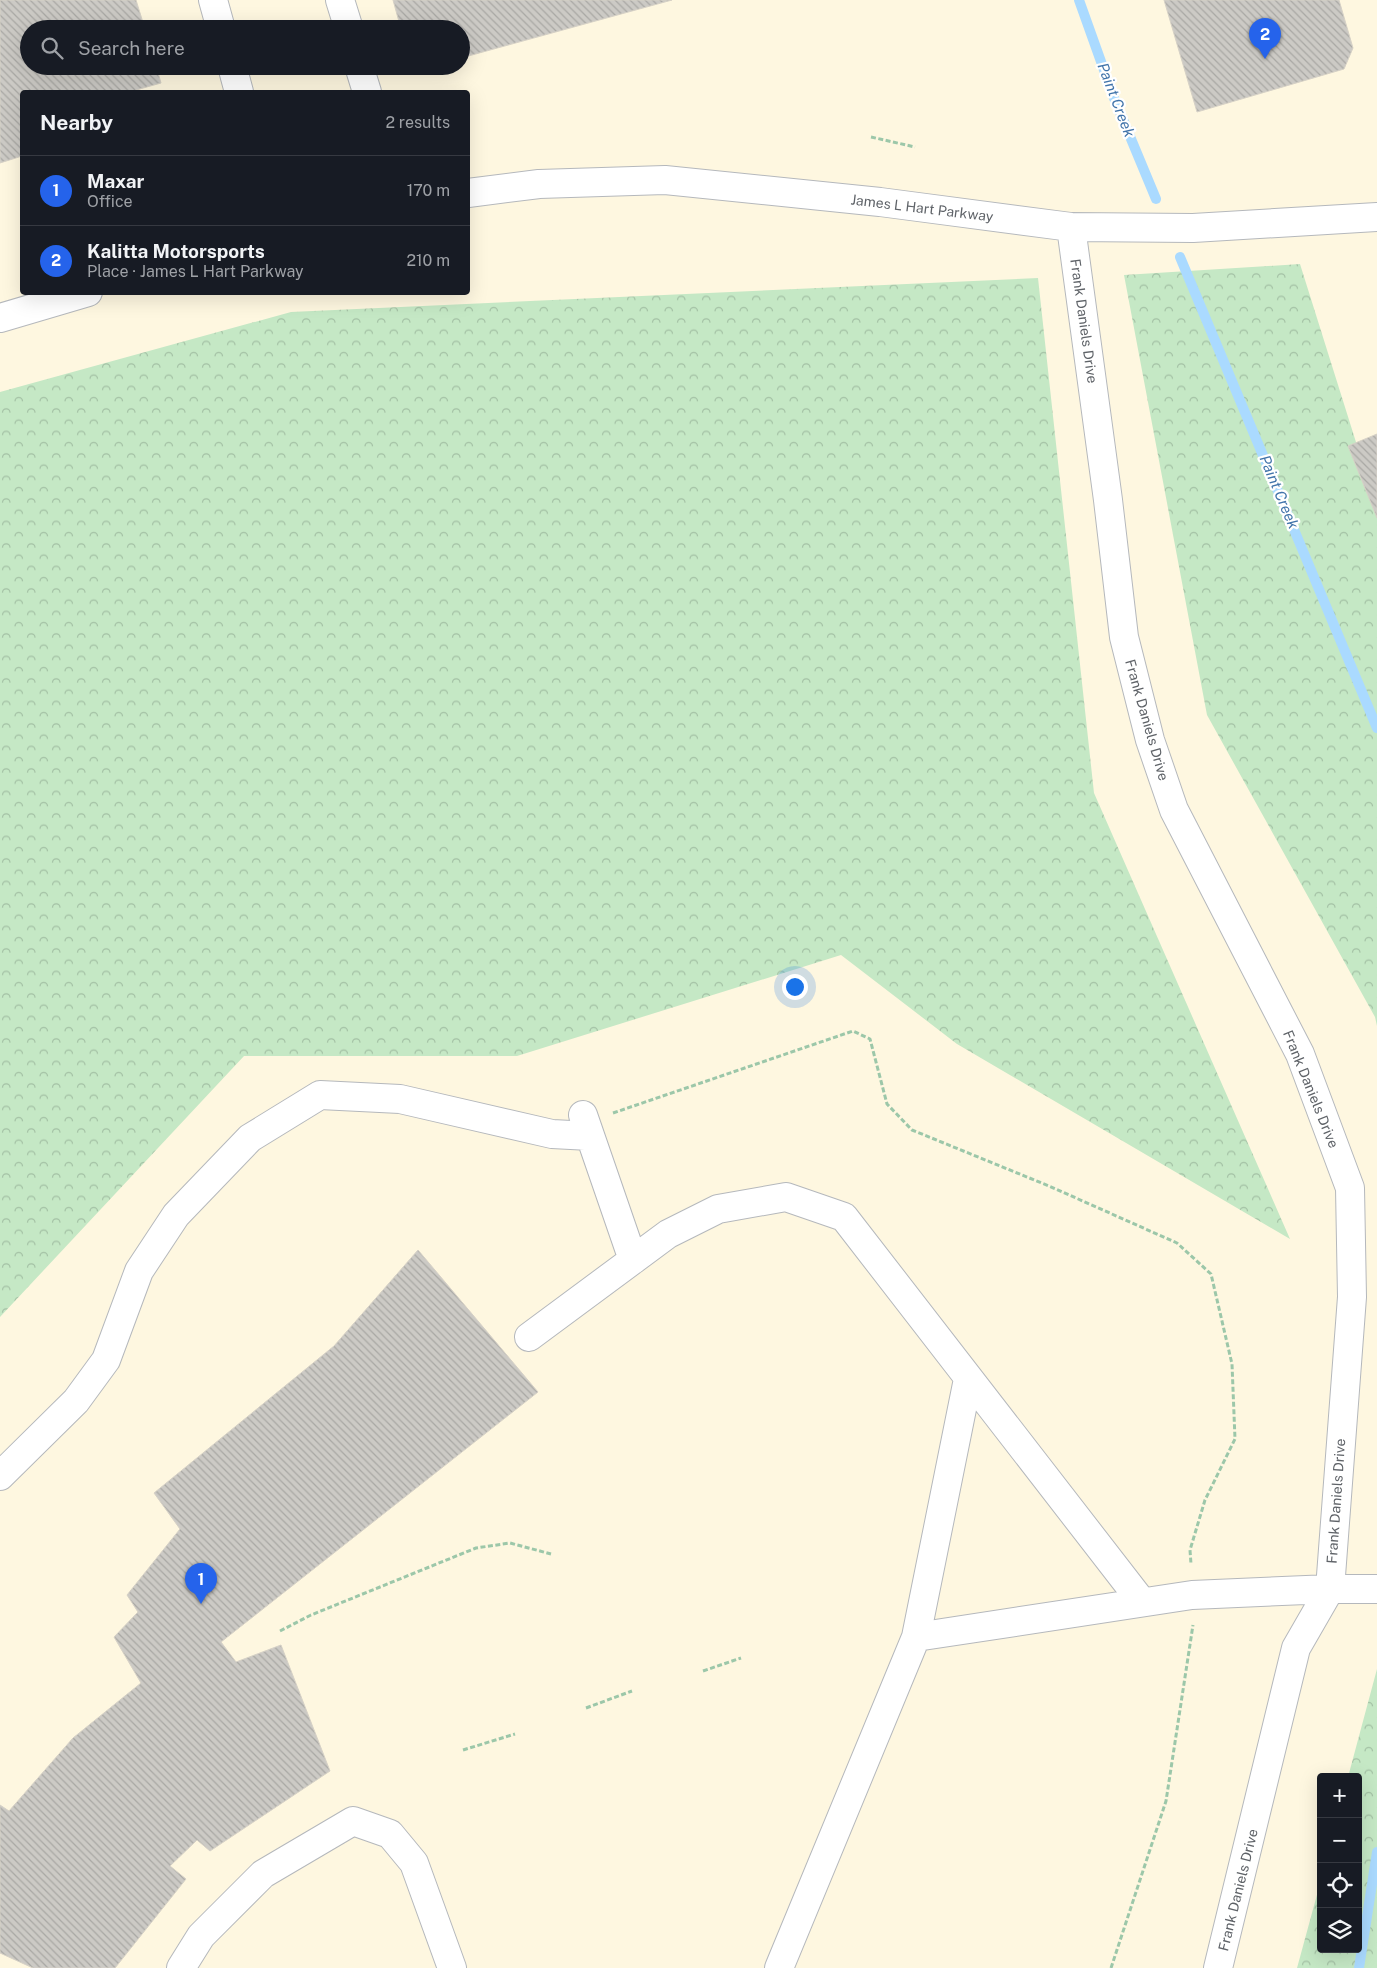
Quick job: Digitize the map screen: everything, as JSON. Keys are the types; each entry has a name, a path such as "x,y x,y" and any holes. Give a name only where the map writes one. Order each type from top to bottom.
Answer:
{"street":[{"path":"213,0 219,20"},
{"path":"340,0 346,20"},
{"path":"234,75 238,90"},
{"path":"362,75 366,90"},
{"name":"James L Hart Parkway","path":"470,193 539,184 665,180 880,202 1071,227 1193,228 1377,217"},
{"name":"Frank Daniels Drive","path":"1071,227 1124,637 1150,740 1174,810 1300,1054 1350,1188 1352,1297 1330,1589 1296,1648 1218,1968"},
{"path":"0,318 78,295"},
{"path":"0,1476 76,1401 106,1360 139,1271 176,1215 250,1138 320,1094 400,1099 552,1134 586,1125 633,1260"},
{"path":"529,1337 668,1234 718,1209 786,1197 844,1217 1142,1602"},
{"path":"779,1968 916,1637 968,1379"},
{"path":"916,1637 1192,1595 1330,1589 1377,1589"},
{"path":"181,1968 201,1936 263,1874 353,1821 390,1834 414,1863 452,1968"}],"path":[{"path":"871,137 915,147"},
{"path":"586,1125 853,1031 870,1039 887,1104 912,1130 1049,1186 1177,1243 1211,1274 1232,1364 1235,1439 1205,1500 1190,1550 1193,1630 1166,1801 1111,1968"},
{"path":"280,1631 311,1614 476,1548 510,1543 551,1554"},
{"path":"704,1671 741,1658"},
{"path":"586,1708 632,1691"},
{"path":"463,1750 515,1734"}],"shaded area":[{"path":"0,0 1377,0 1377,1968 0,1968"}],"green space":[{"path":"1300,264 1377,509 1377,1026 1375,1017 1207,715 1124,275"},
{"path":"1038,278 1094,793 1290,1239 957,1044 841,955 517,1056 244,1056 0,1317 0,392 291,312"},
{"path":"1377,1669 1377,1968 1297,1968 1317,1895 1317,1953 1362,1953 1362,1773 1349,1773"}],"building":[{"path":"0,0 136,0 142,20 20,20 20,75 159,75 161,83 136,90 20,90 20,157 0,163"},
{"path":"393,0 672,0 470,56 470,20 399,20"},
{"path":"1164,0 1339,0 1353,48 1344,69 1197,112"},
{"path":"1377,434 1377,518 1348,446"},
{"path":"418,1250 538,1392 221,1642 236,1662 281,1645 330,1771 210,1851 197,1840 170,1866 186,1879 115,1968 33,1968 0,1953 0,1805 9,1811 73,1738 141,1683 114,1637 138,1612 127,1595 180,1529 154,1493 334,1346"}],"waterway":[{"name":"Paint Creek","path":"1079,0 1114,98 1156,199"},
{"name":"Paint Creek","path":"1180,257 1377,728"},
{"name":"Paint Creek","path":"1359,1968 1377,1852"}],"place":[{"name":"Kalitta Motorsports","path":"1265,59"},
{"name":"Maxar","path":"201,1604"}]}
